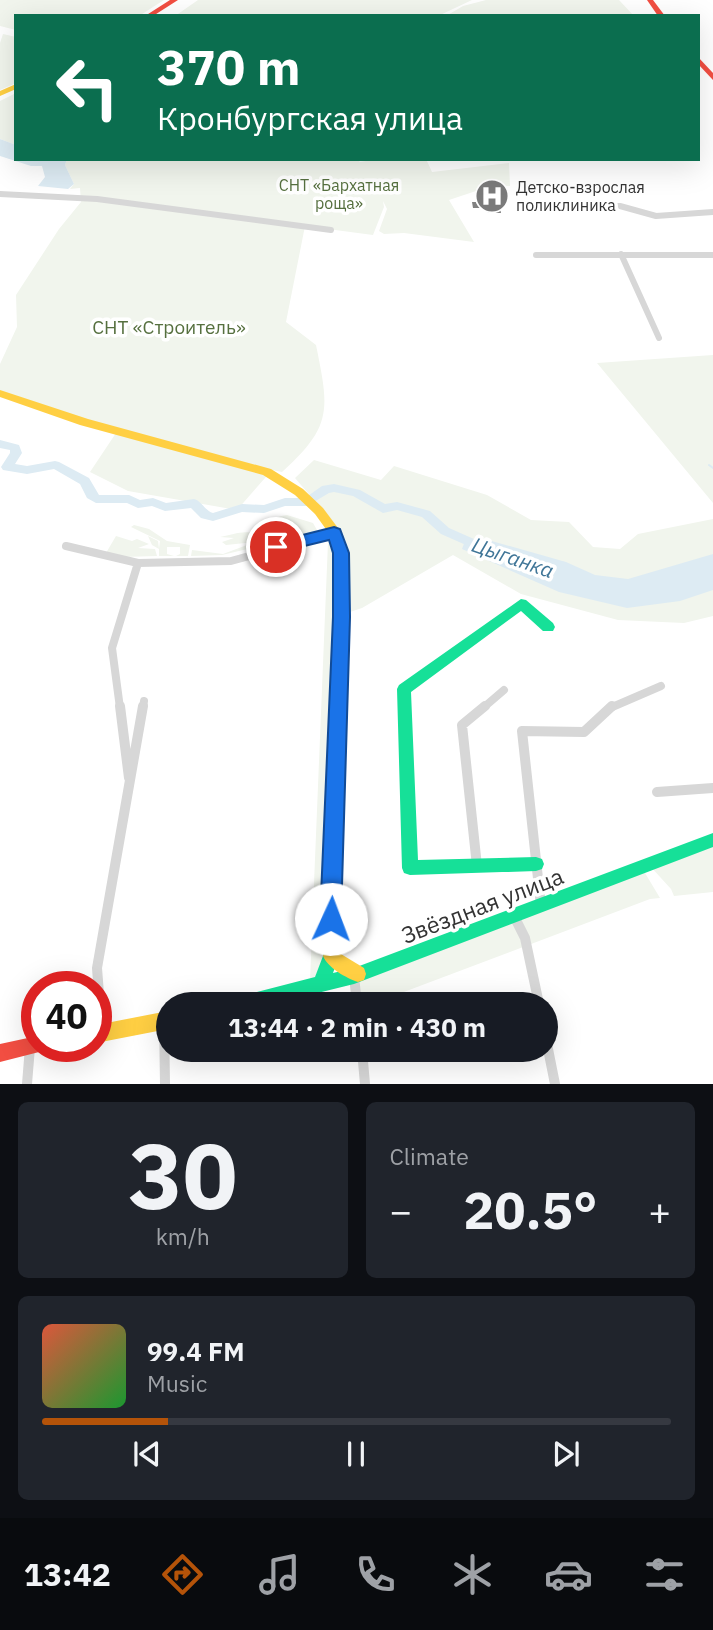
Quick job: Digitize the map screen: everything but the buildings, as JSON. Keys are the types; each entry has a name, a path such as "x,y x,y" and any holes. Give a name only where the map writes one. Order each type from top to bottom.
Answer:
{"street":[{"path":"151,14 175,0"},
{"path":"700,62 713,78"},
{"path":"0,194 97,199 331,230"},
{"path":"590,206 620,206 656,216 713,212"},
{"path":"621,254 659,338"},
{"path":"536,255 713,255"},
{"path":"0,393 84,422 248,465 284,481 322,514 334,533 341,553 342,617 331,957 320,985"},
{"path":"66,546 138,563 231,561 334,533"},
{"path":"129,778 112,648 138,563"},
{"path":"536,864 410,868 404,689 522,604 548,627"},
{"path":"541,905 522,731 584,732 613,705 661,686"},
{"path":"477,866 462,725 504,691"},
{"path":"97,971 144,701"},
{"path":"657,792 713,788"},
{"name":"Звёздная улица","path":"291,992 356,975 713,840"},
{"path":"514,916 525,938 536,992"},
{"path":"331,957 356,975 357,992"},
{"path":"112,1031 156,1023"},
{"path":"0,1053 21,1049"},
{"path":"27,1084 30,1062"},
{"path":"165,1062 165,1084"},
{"path":"363,1062 365,1084"},
{"path":"551,1062 555,1084"}],"green space":[{"path":"0,0 164,0 142,14 14,14 14,30 0,26"},
{"path":"198,0 472,0 442,14 178,14"},
{"path":"486,0 619,0 632,14 449,14 463,6"},
{"path":"3,34 14,37 14,84 0,90 0,43"},
{"path":"14,94 14,144 0,139 0,101"},
{"name":"СНТ «Строитель»","path":"66,161 427,161 432,172 509,163 510,186 488,187 449,200 474,242 404,233 384,234 379,231 387,209 383,201 384,207 373,235 305,226 286,322 316,345 323,385 323,415 311,442 299,456 282,472 272,470 237,510 128,491 90,472 118,430 0,395 0,364 17,327 16,295 59,229 81,202 80,188 70,189 74,184 65,165"},
{"path":"713,355 713,503 597,363"},
{"path":"314,460 381,480 394,466 487,495 531,520 569,522 593,547 620,549 638,534 713,519 713,616 684,623 618,620 521,594 453,555 362,608 347,613 349,554 337,527 295,478"},
{"path":"287,515 313,523 317,530 315,533 222,555 191,556 192,550 223,554 255,542 226,545 222,542 234,538 220,537 246,532 261,537 262,534 256,530 259,527 270,520"},
{"path":"134,525 149,529 167,541 190,545 188,556 176,556 180,554 180,547 167,547 167,554 174,556 159,556 160,541 131,527"},
{"path":"116,536 149,544 138,548 155,549 157,556 123,557 106,553"},
{"path":"148,536 158,541 159,549 152,545"},
{"path":"328,542 332,543 337,562 337,584 326,949 315,978 310,981"},
{"path":"713,842 713,892 674,896 650,866"},
{"path":"642,868 660,898 650,899 404,992 356,992 355,983"}],"water":[{"path":"0,139 14,144 14,161 0,156"},
{"path":"16,161 66,161 65,165 74,184 68,189 38,186 45,177 42,166"},
{"path":"481,538 566,562 595,575 628,579 713,554 713,590 680,601 627,608 559,592 462,549 465,541"}],"waterway":[{"name":"Цыганка","path":"0,444 15,448 16,453 7,467 27,470 55,465 85,481 91,495 96,499 129,499 138,504 153,502 165,507 194,503 205,515 213,517 242,508 264,509 285,502 307,502 326,489 334,488 356,493 383,509 397,506 426,514 445,531 479,546"},
{"path":"709,465 713,468"}],"traffic: fast":[{"path":"320,985 331,956 342,616 341,553 338,543"},
{"path":"536,864 410,868 404,689 521,604 548,627"},
{"path":"289,992 354,976 713,840"}],"traffic: slow":[{"path":"0,94 14,87"},
{"path":"0,393 84,422 267,472 310,501 327,521 338,543"},
{"path":"331,956 358,974"},
{"path":"112,1031 156,1022"}],"traffic: jam":[{"path":"151,14 175,0"},
{"path":"650,0 660,14"},
{"path":"700,62 713,78"},
{"path":"0,1053 21,1048"}],"place":[{"name":"Детско-взрослая поликлиника","path":"492,196"}],"route":[{"path":"276,547 334,533 341,553 342,617 331,919"}],"park label":[{"name":"СНТ «Бархатная роща»","path":"339,194"}]}
